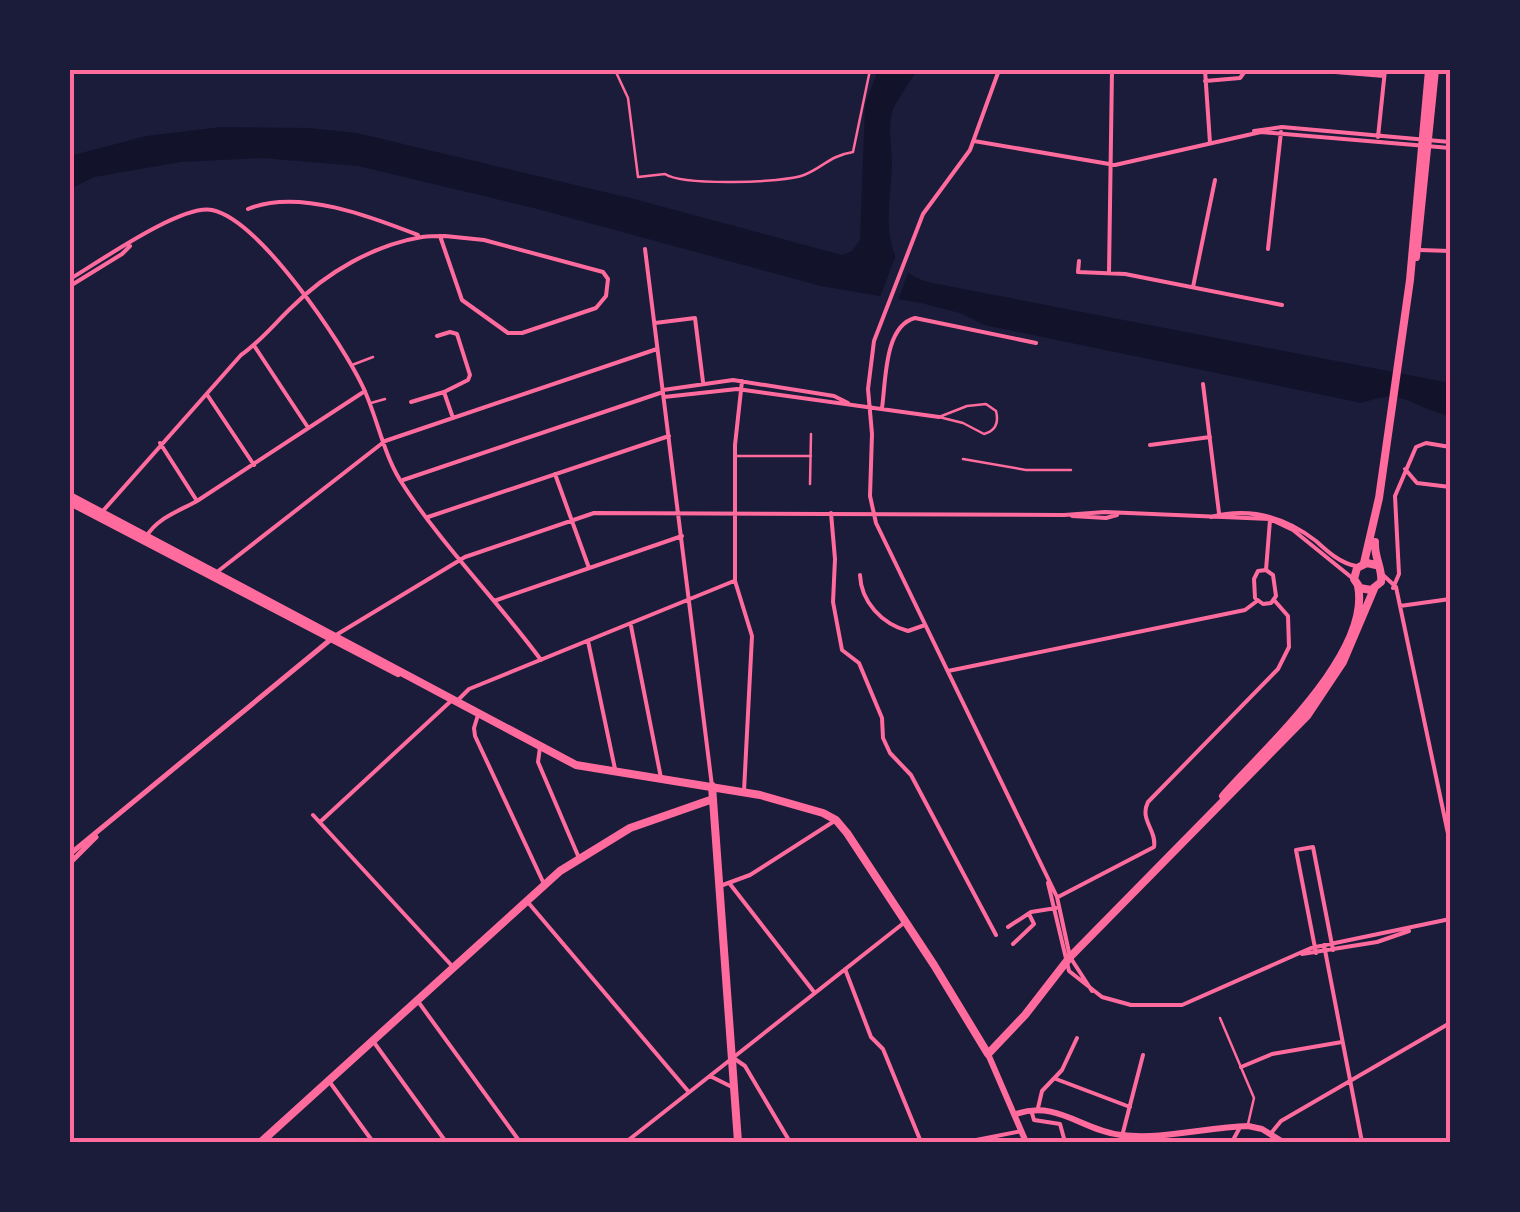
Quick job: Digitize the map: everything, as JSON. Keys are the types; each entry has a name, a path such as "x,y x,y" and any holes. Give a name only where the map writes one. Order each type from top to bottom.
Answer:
{"main road":[{"path":"1208,815 1266,760 1317,703 1343,662 1376,587 1379,570 1374,552 1379,498 1415,250 1432,70"},
{"path":"988,1054 1068,960 1208,815 1296,720 1321,687 1352,627 1360,600 1357,584 1379,498"},
{"path":"70,499 217,572 333,637"},
{"path":"70,499 581,766 744,791 819,811 836,820 906,922 988,1054 1026,1142"},
{"path":"1361,565 1379,570"},
{"path":"1357,584 1368,590 1376,587"},
{"path":"712,786 738,1142"},
{"path":"262,1142 544,884 636,825 714,799"},
{"path":"1016,1114 1035,1109 1122,1135 1151,1136 1244,1126 1283,1142"}],"street":[{"path":"999,70 968,153 930,201 908,248 870,359 872,514 1045,874 1058,908 1068,960 1092,991 1105,998 1131,1004 1182,1005 1296,956 1450,918"},
{"path":"1109,273 1112,70"},
{"path":"1205,70 1210,144"},
{"path":"1205,81 1240,78 1246,70"},
{"path":"1311,70 1385,73 1378,139"},
{"path":"974,141 1111,165 1282,130 1450,145"},
{"path":"1268,249 1282,130"},
{"path":"1193,287 1215,180"},
{"path":"248,208 279,203 330,207 422,237"},
{"path":"70,283 186,212 219,212 236,223 306,295 365,391 401,481 541,660"},
{"path":"102,512 241,356 255,347 306,295 363,256 422,237 440,236 484,240 603,272 608,278 606,296 591,310 522,333 508,333 462,300 440,236"},
{"path":"646,249 712,786"},
{"path":"1415,250 1450,251"},
{"path":"1078,260 1078,272 1109,273 1282,305"},
{"path":"655,323 695,318 703,384"},
{"path":"882,408 894,334 905,321 915,318 1036,344"},
{"path":"410,402 444,392 470,376 457,334 437,336"},
{"path":"255,347 308,428"},
{"path":"217,572 385,441 658,349"},
{"path":"401,481 664,393 703,384 742,382 836,397 848,403"},
{"path":"742,382 735,456 735,581 752,631 744,791"},
{"path":"1204,384 1220,517"},
{"path":"664,393 741,390 939,417"},
{"path":"145,538 153,526 198,502 365,391"},
{"path":"444,392 452,418"},
{"path":"208,396 254,465"},
{"path":"428,517 669,436"},
{"path":"1150,445 1210,436"},
{"path":"160,443 198,502"},
{"path":"1395,589 1399,572 1395,496 1404,469 1419,445 1450,447"},
{"path":"1404,469 1416,483 1450,487"},
{"path":"555,474 589,568"},
{"path":"70,854 333,637 461,559 597,512 1087,512 1270,518 1290,522 1340,561 1361,565"},
{"path":"831,513 836,559 833,602 842,650 859,663 882,718 890,753 911,776 996,935"},
{"path":"1266,570 1270,518"},
{"path":"1270,518 1293,530 1357,584"},
{"path":"494,601 682,536"},
{"path":"1055,898 1154,846 1144,818 1148,802 1287,656 1288,616 1274,600 1274,578 1266,570 1260,570 1254,578 1257,601"},
{"path":"1379,570 1395,589 1400,606 1450,843"},
{"path":"860,575 862,594 885,620 905,631 925,625"},
{"path":"320,822 466,690 735,581"},
{"path":"1376,587 1395,589"},
{"path":"1400,606 1450,599"},
{"path":"1257,601 1264,604 1274,600"},
{"path":"948,671 1245,610 1257,601"},
{"path":"630,624 661,778"},
{"path":"588,641 616,772"},
{"path":"479,714 474,725 476,736 544,884"},
{"path":"540,747 538,762 579,858"},
{"path":"313,815 453,967"},
{"path":"720,886 760,869 836,820"},
{"path":"70,862 112,821"},
{"path":"1316,950 1296,850 1306,848 1314,847 1333,947"},
{"path":"730,884 814,992"},
{"path":"526,900 689,1092"},
{"path":"1008,928 1028,914 1058,908"},
{"path":"1012,944 1037,922 1028,914"},
{"path":"626,1142 906,922"},
{"path":"1325,948 1362,1142"},
{"path":"845,969 871,1037 883,1050 921,1142"},
{"path":"416,1000 520,1142"},
{"path":"1270,1134 1280,1121 1450,1023"},
{"path":"1065,1142 1060,1124 1034,1120 1035,1109 1042,1091 1056,1079 1078,1038"},
{"path":"373,1040 446,1142"},
{"path":"1240,1066 1272,1054 1344,1042"},
{"path":"1110,1142 1122,1140 1143,1055"},
{"path":"732,1057 745,1066 790,1142"},
{"path":"710,1076 734,1088"},
{"path":"1056,1079 1130,1106"},
{"path":"330,1081 374,1142"},
{"path":"1232,1142 1244,1126"},
{"path":"966,1142 1022,1131"}],"lane":[{"path":"614,70 628,98 638,178 665,174 673,180 712,180 787,179 806,174 834,155 853,152 870,70"},
{"path":"351,366 373,357"},
{"path":"370,404 385,399"},
{"path":"986,404 996,411 997,422 992,431 984,434 976,433 963,422 939,417 986,404"},
{"path":"810,484 811,434"},
{"path":"735,456 810,456"},
{"path":"963,460 1026,470 1071,470"},
{"path":"1220,1018 1255,1102 1244,1126"}],"shaded area":[{"path":"878,70 917,70 893,110 890,130 890,236 901,266 914,276 932,283 1450,383 1450,416 1398,398 1362,403 984,325 960,313 921,303 821,286 534,208 358,166 262,158 181,162 94,177 70,189 70,156 146,136 221,127 308,128 357,133 634,199 842,255 852,251 860,240 865,105"}],"pier":[{"path":"898,250 909,270 896,305 878,302"}]}
